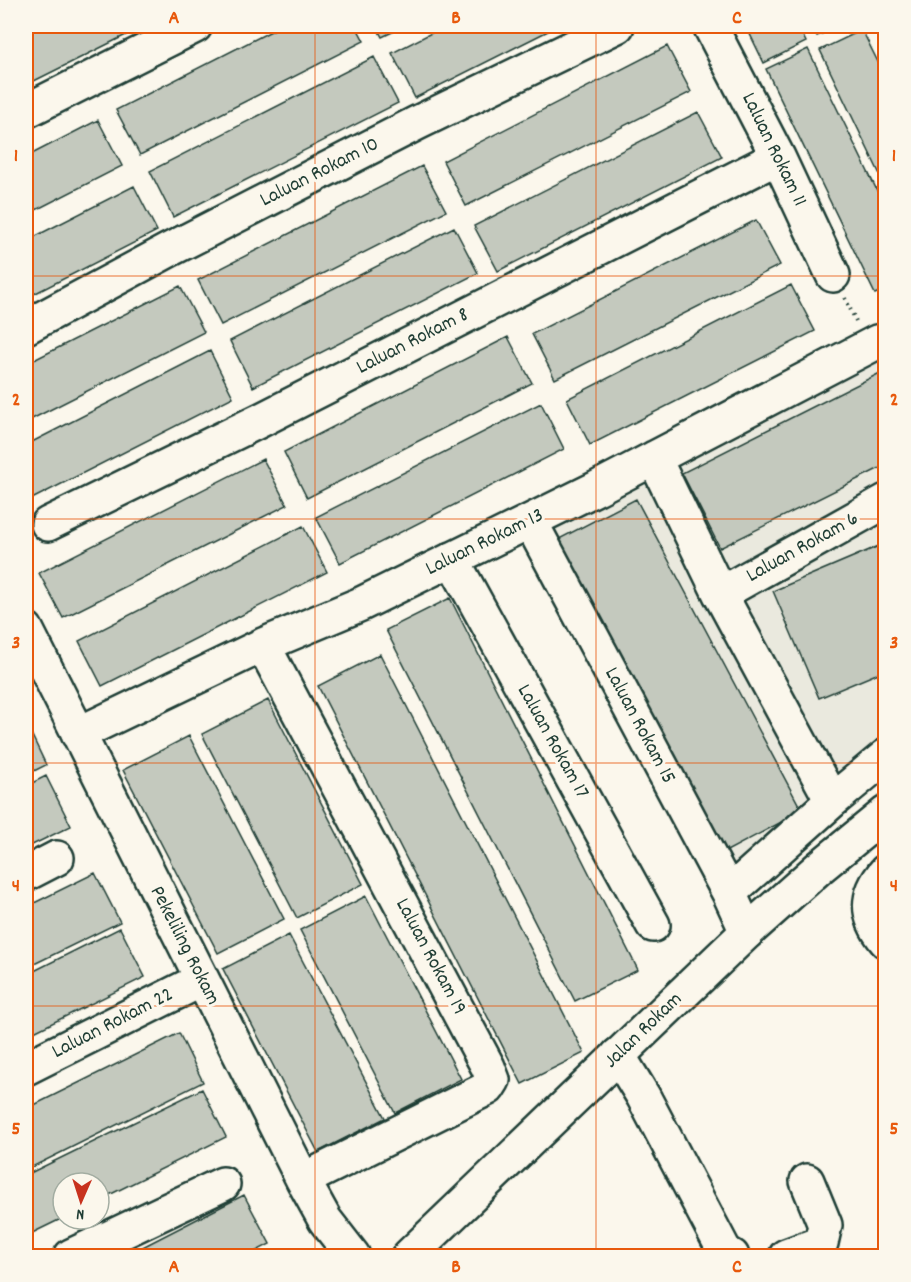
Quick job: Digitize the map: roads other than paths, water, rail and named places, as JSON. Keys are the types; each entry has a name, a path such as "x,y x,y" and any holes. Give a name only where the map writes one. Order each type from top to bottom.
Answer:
{"street":[{"path":"26,111 195,26"},
{"name":"Laluan Rokam 10","path":"26,327 168,250 417,123 617,26"},
{"name":"Laluan Rokam 11","path":"710,26 778,157 833,275"},
{"name":"Laluan Rokam 8","path":"48,524 261,420 778,157"},
{"name":"Laluan Rokam 13","path":"78,734 263,645 361,604 530,521 877,343"},
{"path":"654,458 720,594 832,801"},
{"name":"Laluan Rokam 6","path":"720,594 885,501"},
{"name":"Laluan Rokam 15","path":"530,521 729,893 747,932"},
{"name":"Laluan Rokam 17","path":"452,559 653,926"},
{"name":"Pekeliling Rokam","path":"26,629 303,1180 325,1220 353,1257"},
{"name":"Laluan Rokam 19","path":"263,645 493,1080 488,1088 303,1180"},
{"path":"729,893 885,756"},
{"name":"Jalan Rokam","path":"409,1257 747,932 885,813"},
{"path":"26,874 57,858"},
{"path":"878,884 871,914 877,930 885,941"},
{"name":"Laluan Rokam 22","path":"26,1068 201,980"},
{"path":"618,1055 643,1096 725,1252 732,1257"},
{"path":"786,1257 821,1243 825,1226 807,1181"},
{"path":"71,1257 223,1184"}]}
